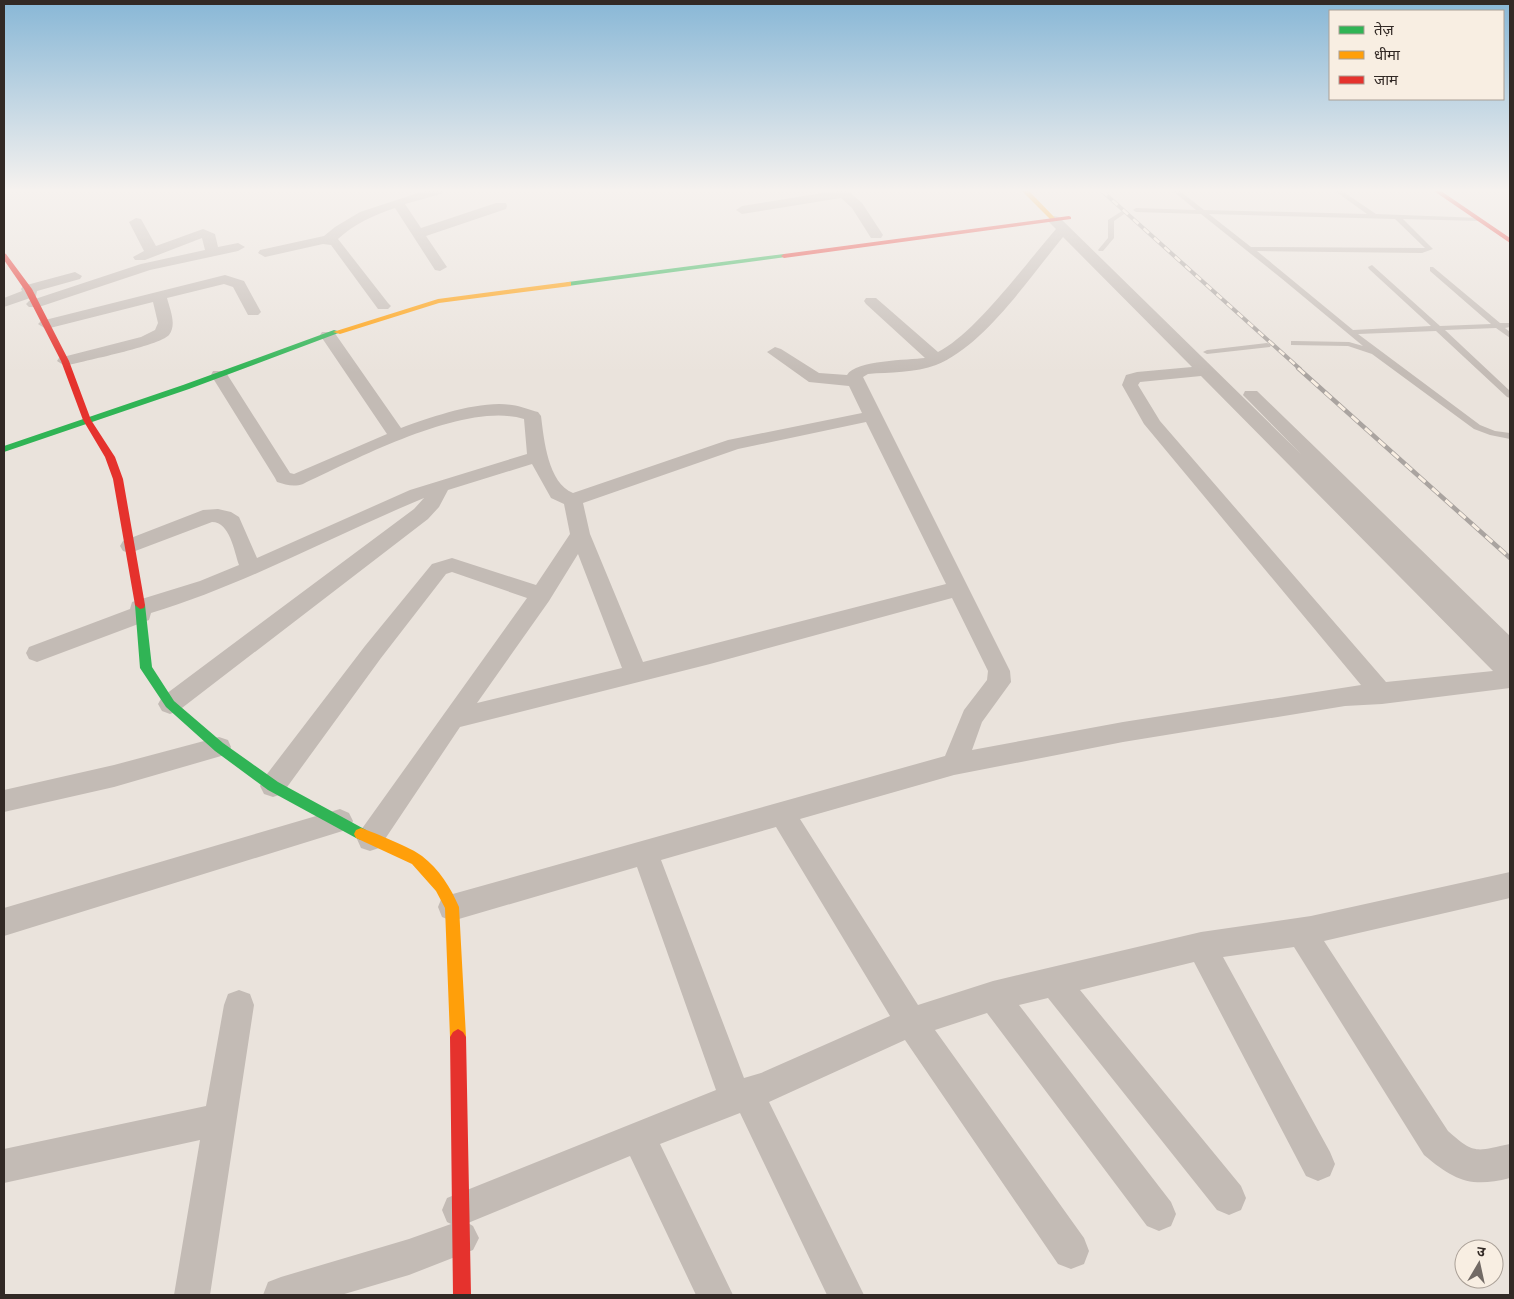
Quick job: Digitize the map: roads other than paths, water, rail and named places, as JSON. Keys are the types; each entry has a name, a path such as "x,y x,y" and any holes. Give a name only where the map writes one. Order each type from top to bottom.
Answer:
{"main road":[{"path":"4,449 86,416 383,306 458,289 742,252"},
{"path":"4,440 219,376 328,335 404,309 438,301 812,252"},
{"path":"4,255 31,295 65,362 86,416 110,457 118,479 130,546 141,611 146,668 170,704 219,747 273,786 370,839 417,860 441,886 452,906 459,1048 462,1295"}],"street":[{"path":"31,295 152,252"},
{"path":"4,303 212,252"},
{"path":"265,253 272,252"},
{"path":"344,252 383,306"},
{"path":"430,252 440,267"},
{"path":"954,764 972,717 998,682 999,671 960,588 872,416 855,381 855,375 864,370 937,360 954,350 976,331 1035,252"},
{"path":"1091,252 1291,458 1510,674"},
{"path":"1103,252 1510,650"},
{"path":"46,324 219,280 231,280 239,284 253,312"},
{"path":"65,362 146,340 162,333 166,323 159,295"},
{"path":"871,301 937,360"},
{"path":"328,335 397,435"},
{"path":"775,352 815,378 855,381"},
{"path":"1207,371 1137,377 1132,380 1130,385 1153,424 1382,694"},
{"path":"219,376 284,478 289,480 296,480 397,435 435,423 487,411 515,410 532,416 537,457 558,494 573,500 734,444 872,416"},
{"path":"37,653 251,569 401,500 441,485 537,457"},
{"path":"170,704 421,514 432,502 441,485"},
{"path":"573,500 580,534 636,673"},
{"path":"130,546 201,518 219,515 230,519 234,525 251,569"},
{"path":"370,839 452,719 541,595 580,534"},
{"path":"273,786 439,569 452,566 462,568 541,595"},
{"path":"452,719 710,656 960,588"},
{"path":"452,906 954,764 1123,732 1344,696 1382,694 1510,679"},
{"path":"4,804 219,747"},
{"path":"782,813 911,1022 1071,1251"},
{"path":"4,922 340,821"},
{"path":"645,852 741,1096 846,1295"},
{"path":"281,1295 408,1257 460,1224 638,1136 766,1087 911,1022 993,996 1201,946 1301,931 1510,885"},
{"path":"1301,931 1436,1143 1456,1161 1477,1169 1510,1161"},
{"path":"1201,946 1318,1164"},
{"path":"1054,982 1229,1198"},
{"path":"993,996 1160,1214"},
{"path":"192,1295 239,1005"},
{"path":"4,1166 219,1120"},
{"path":"638,1136 715,1295"}],"lane":[{"path":"1252,252 1375,352 1477,426 1493,433 1510,436"},
{"path":"1372,267 1510,395"},
{"path":"1433,268 1510,336"},
{"path":"1350,332 1510,325"},
{"path":"1294,343 1349,344 1375,352"},
{"path":"1207,352 1267,345"}],"railway":[{"path":"1169,252 1300,369"},
{"path":"1298,368 1510,558"}]}
